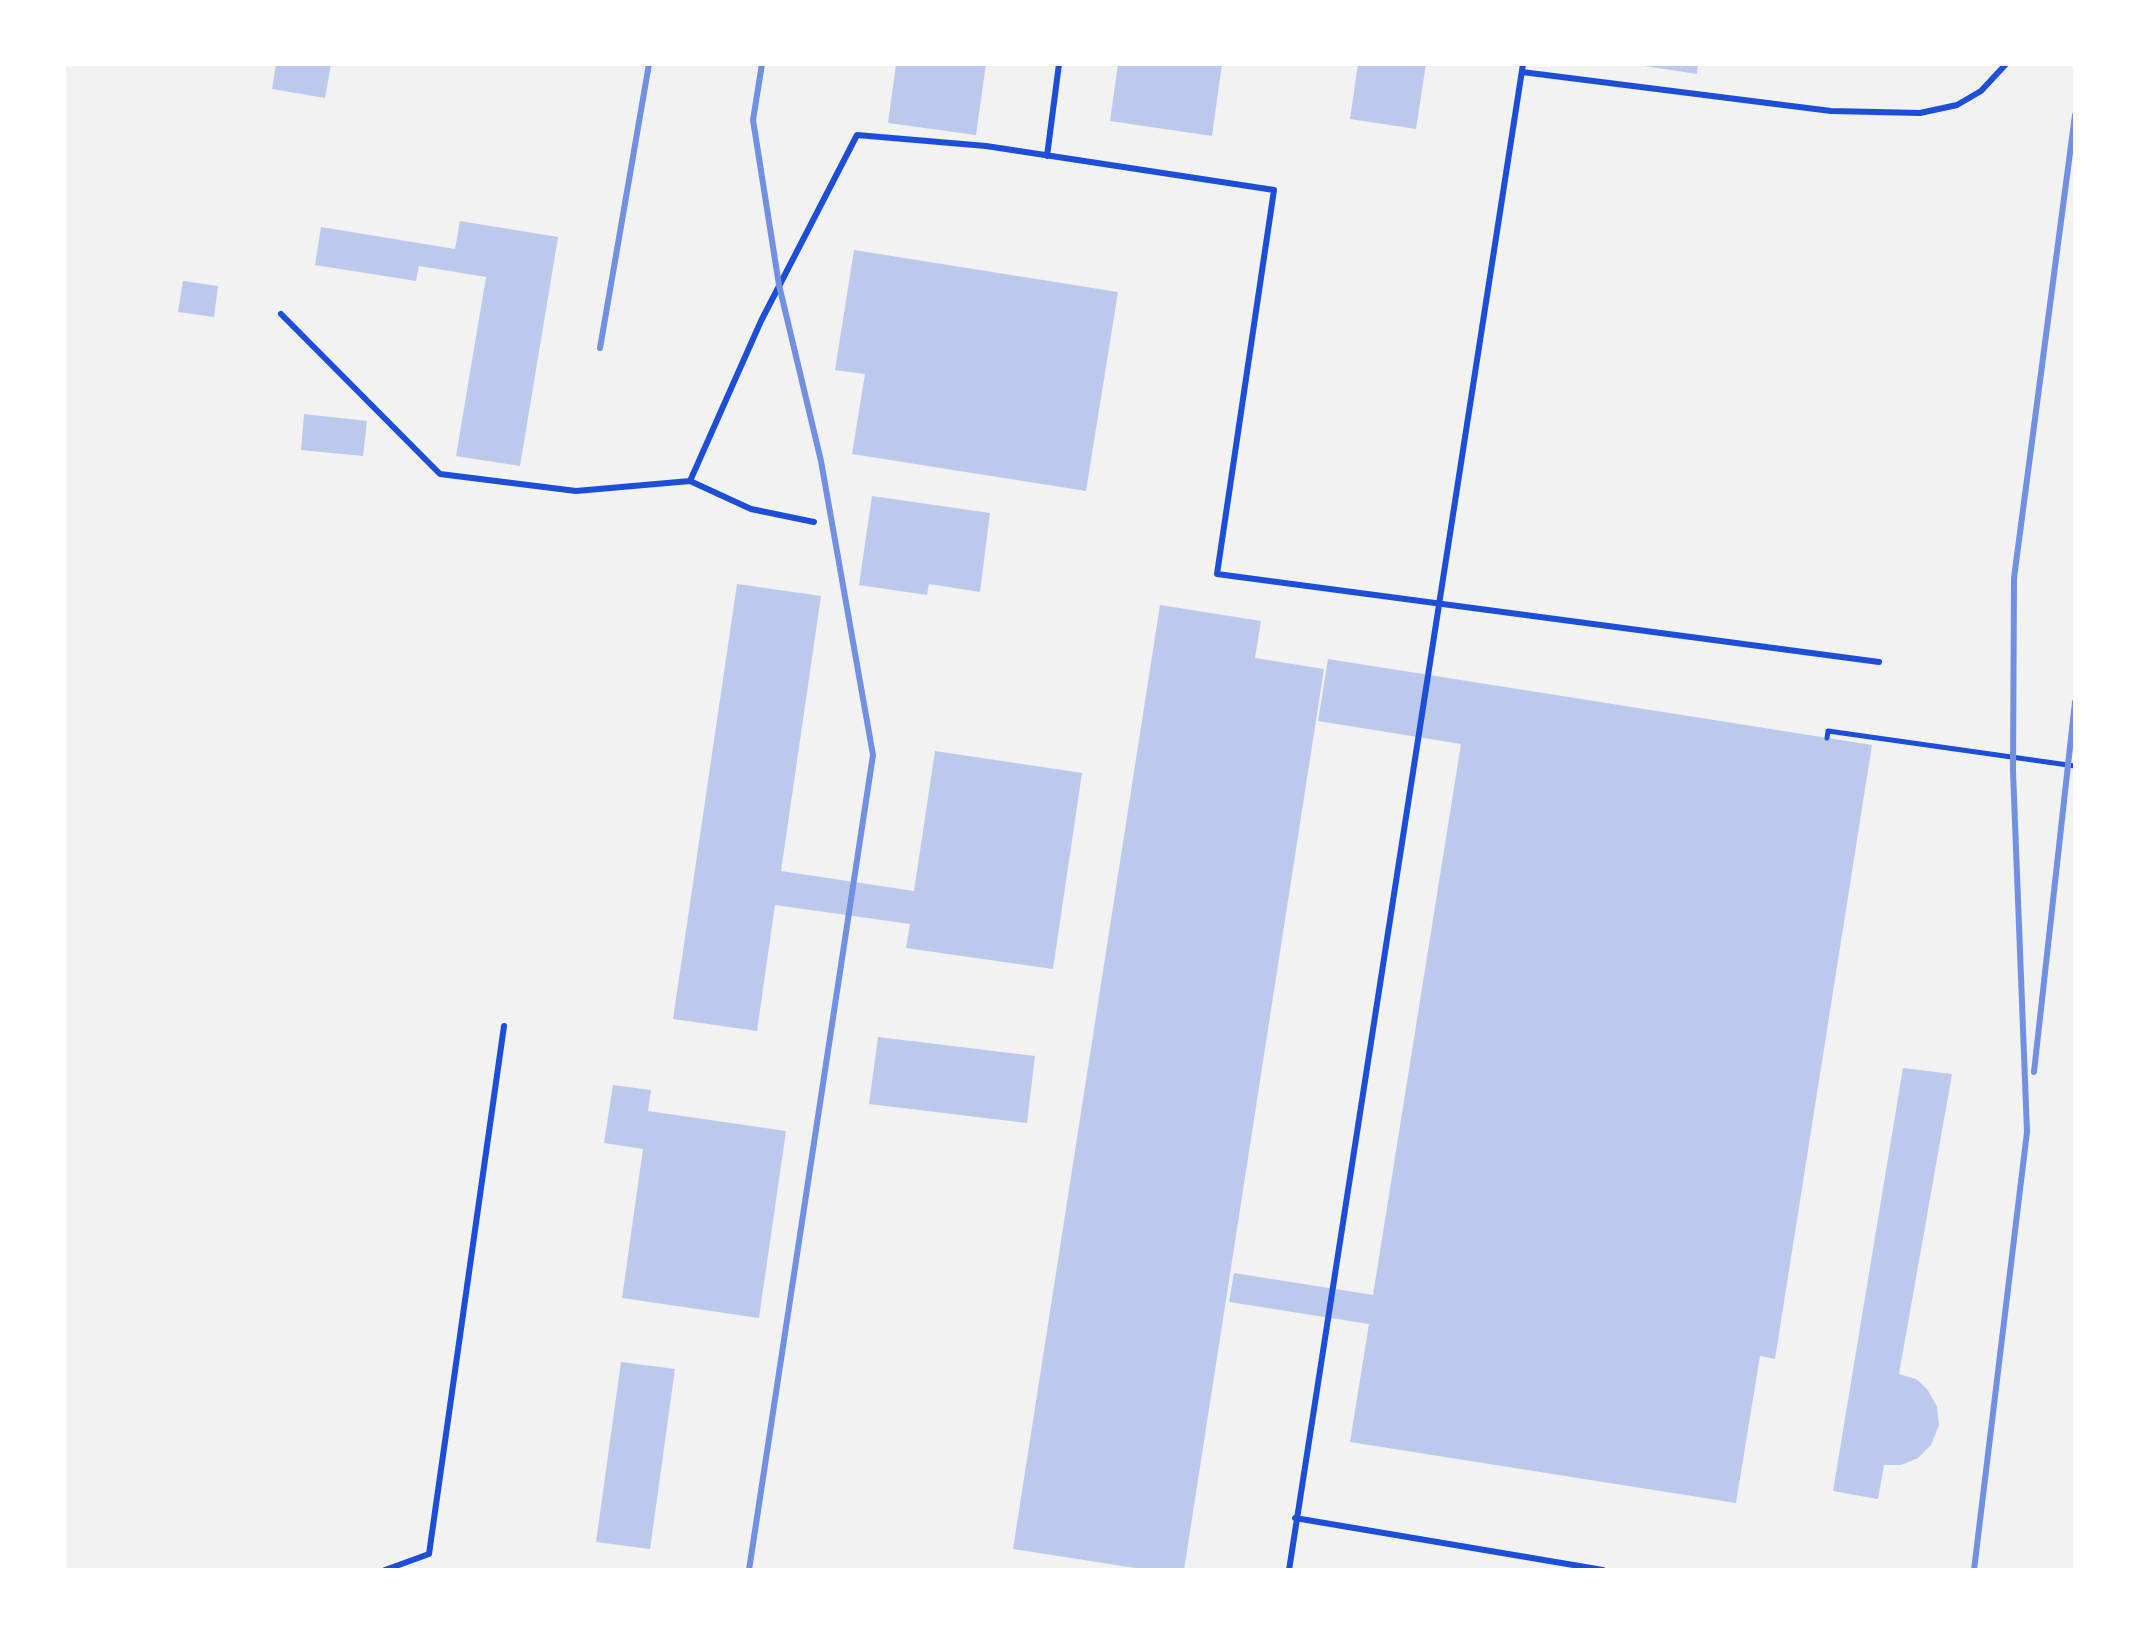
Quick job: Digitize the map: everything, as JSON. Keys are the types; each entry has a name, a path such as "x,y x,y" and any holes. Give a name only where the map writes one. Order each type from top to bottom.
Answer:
{"lane":[{"path":"1047,156 1059,64"},
{"path":"1289,1570 1522,68 1831,111 1920,113 1957,105 1981,91 2006,64"},
{"path":"690,481 761,321 857,135 986,146 1274,190 1217,574 1879,662"},
{"path":"281,314 440,474 576,491 690,481 751,509 814,522"},
{"path":"385,1570 429,1554 504,1026"},
{"path":"1295,1518 1603,1570"}],"path":[{"path":"1827,738 1828,731 2075,766"}],"building":[{"path":"276,64 331,64 325,98 272,89"},
{"path":"896,64 986,64 976,135 888,123"},
{"path":"1118,64 1222,64 1212,136 1110,121"},
{"path":"1358,64 1426,64 1416,129 1350,119"},
{"path":"1631,64 1698,64 1697,74"},
{"path":"460,221 558,237 520,466 456,456 486,277 419,266 416,281 315,265 321,227 455,249"},
{"path":"854,250 1118,292 1086,491 852,454 865,374 835,370"},
{"path":"183,281 218,286 214,317 178,312"},
{"path":"304,414 367,421 363,456 301,450"},
{"path":"872,496 990,513 980,592 929,584 927,595 859,585"},
{"path":"737,584 821,596 781,871 914,891 935,751 1082,773 1053,969 906,948 910,924 775,905 757,1031 673,1019"},
{"path":"1160,605 1261,621 1255,658 1324,669 1184,1570 1148,1570 1013,1549"},
{"path":"1328,659 1872,745 1775,1359 1760,1356 1736,1503 1350,1442 1369,1324 1229,1302 1234,1273 1373,1295 1461,744 1318,721"},
{"path":"878,1037 1035,1056 1027,1123 869,1104"},
{"path":"1903,1068 1952,1074 1899,1374 1916,1379 1927,1389 1937,1406 1939,1425 1931,1445 1918,1458 1901,1465 1884,1465 1878,1499 1833,1491"},
{"path":"613,1085 651,1090 648,1111 786,1131 759,1318 622,1298 643,1149 604,1143"},
{"path":"621,1362 675,1369 650,1549 596,1542"}],"railway":[{"path":"600,348 649,64"},
{"path":"749,1570 873,755 821,461 779,285 753,120 762,64"},
{"path":"1974,1570 2027,1132 2013,771 2014,578 2075,115"},
{"path":"2034,1072 2075,702"}]}
